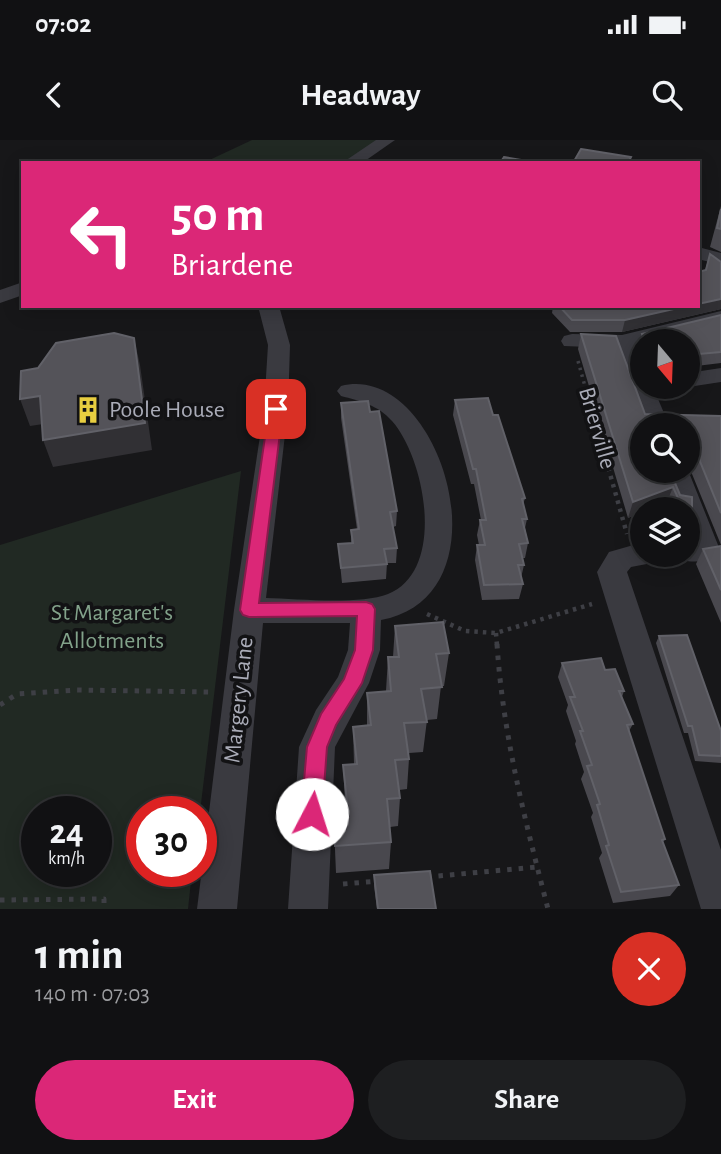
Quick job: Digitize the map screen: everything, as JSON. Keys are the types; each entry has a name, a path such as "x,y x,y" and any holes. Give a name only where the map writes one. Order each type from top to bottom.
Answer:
{"street":[{"path":"353,161 387,140"},
{"path":"700,254 721,259"},
{"path":"0,297 21,289"},
{"name":"Margery Lane","path":"217,909 249,610 276,409 279,345 269,308"},
{"path":"572,341 622,342 721,317"},
{"path":"622,342 630,360"},
{"path":"700,378 721,375"},
{"path":"249,610 366,609 400,602 419,588 430,566 439,534 439,505 431,466 418,440 394,409 380,399 349,391"},
{"path":"700,535 706,550 700,550"},
{"path":"630,556 615,564 612,572 721,909"},
{"path":"307,898 317,747 328,720 352,683 364,650 366,609"}],"path":[{"name":"Brierville","path":"572,341 630,544"},
{"path":"400,602 465,631 496,634 592,603"},
{"path":"496,634 500,695 513,772 548,909"},
{"path":"0,705 17,694 77,691 240,692"},
{"path":"415,878 537,867"},
{"path":"307,898 388,880"},
{"path":"0,900 104,899 104,909"}],"green space":[{"path":"252,140 378,140 346,161 207,161"},
{"name":"St Margaret's Allotments","path":"241,471 202,796 126,796 126,887 190,887 188,909 0,909 0,545"}],"building":[{"path":"581,149 631,157 629,161 574,161"},
{"path":"504,157 527,161 501,161"},
{"path":"721,209 721,229 717,228"},
{"path":"710,254 721,262 721,299 700,304 700,272 706,270"},
{"path":"561,308 678,308 625,320 572,320"},
{"path":"721,315 721,352 700,354 700,329 663,329"},
{"name":"Poole House","path":"114,333 134,338 145,423 43,440 40,396 20,399 21,371 38,368 56,343"},
{"path":"581,334 616,336 630,374 630,399 639,399 645,413 630,413 630,483 675,483 680,495 692,497 678,497 673,487 646,497 631,497"},
{"path":"488,398 493,415 498,415 525,498 522,499 527,519 522,519 528,543 519,544 524,565 518,565 523,584 484,585 477,545 485,545 480,520 486,520 476,469 473,469 455,400"},
{"path":"368,401 370,412 379,411 397,511 390,512 397,548 384,549 387,564 341,568 338,544 353,543 351,530 359,529 341,403"},
{"path":"700,415 721,416 721,513 700,461"},
{"path":"721,546 721,590 703,549"},
{"path":"443,622 449,653 436,654 442,687 421,689 427,722 404,723 409,759 395,760 400,798 387,799 391,842 335,846 333,803 347,802 343,765 357,764 353,727 371,725 367,693 391,691 388,657 399,657 395,626"},
{"path":"687,635 721,731 721,756 699,755 692,726 688,726 659,636"},
{"path":"601,658 605,670 615,669 624,691 619,691 633,724 627,725 665,839 662,840 679,885 621,892 606,846 609,845 597,805 600,804 587,766 592,765 570,697 575,697 562,663"},
{"path":"430,871 436,909 378,909 374,875"}],"place":[{"name":"Poole House","path":"88,410"}],"route":[{"path":"276,409 249,610 366,609 364,650 352,683 328,720 317,747 312,814"}]}
